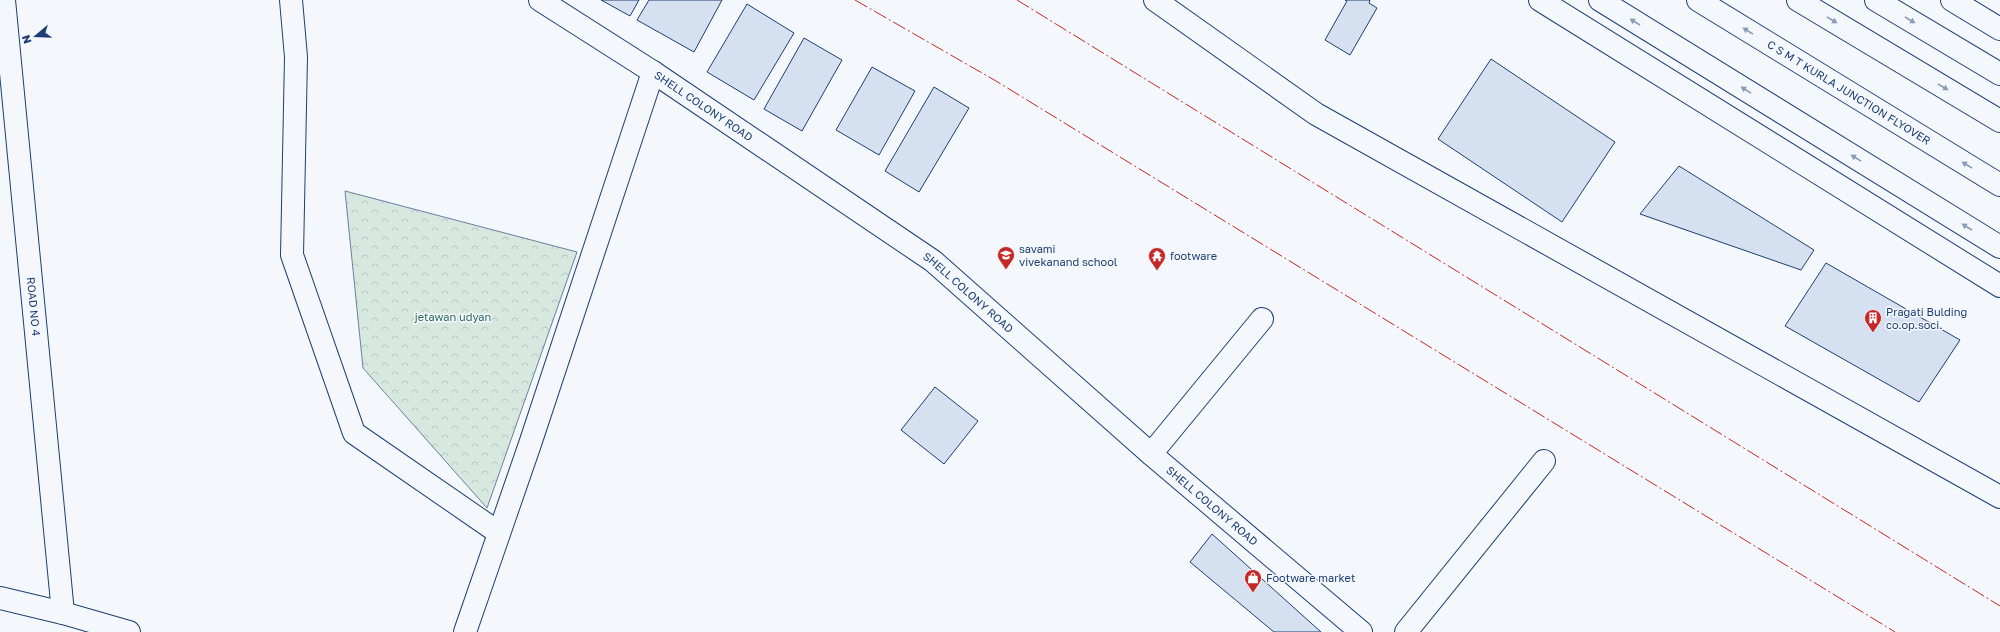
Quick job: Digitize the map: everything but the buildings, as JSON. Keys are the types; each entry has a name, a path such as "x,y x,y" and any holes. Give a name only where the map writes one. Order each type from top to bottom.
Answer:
{"main road":[{"name":"ROAD NO 4","path":"4,0 63,613"},
{"path":"291,0 296,57 292,254 354,433 499,532"},
{"name":"SHELL COLONY ROAD","path":"540,0 653,72 934,261 1151,454 1361,632"},
{"path":"1155,0 1316,114 2000,497"},
{"path":"1540,0 2000,286"},
{"path":"1600,0 2000,247"},
{"name":"C S M T KURLA JUNCTION FLYOVER","path":"1698,0 2000,185"},
{"path":"1798,0 2000,121"},
{"path":"1876,0 2000,74"},
{"path":"1952,0 2000,29"},
{"path":"465,632 653,72"},
{"path":"1151,454 1262,319"},
{"path":"1406,632 1544,461"},
{"path":"0,598 63,613 130,632"}],"green space":[{"name":"jetawan udyan","path":"345,191 577,252 487,508 363,368"}],"power":[{"path":"855,0 996,81 1895,632"},
{"path":"1017,0 2000,606"}],"place":[{"name":"savami vivekanand school","path":"1006,270"},
{"name":"footware","path":"1157,271"},
{"name":"Pragati Bulding co.op.soci.","path":"1873,333"},
{"name":"Footware market","path":"1253,593"}]}
